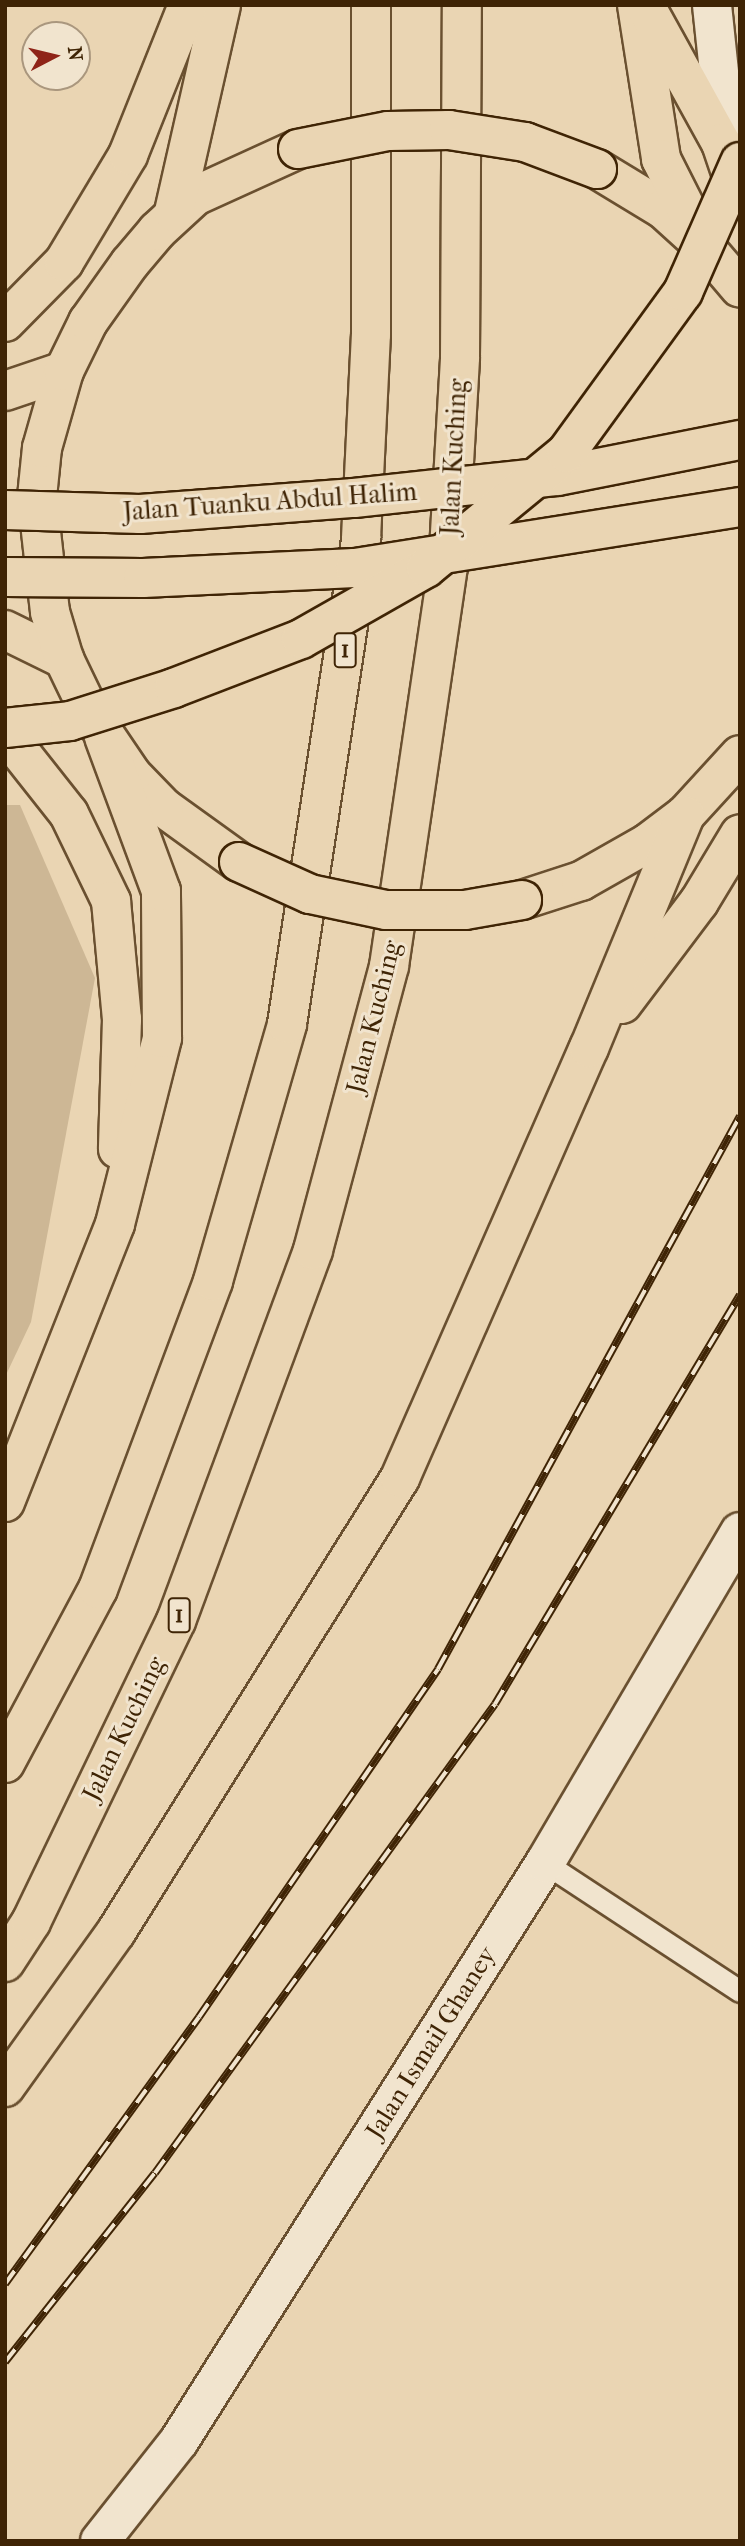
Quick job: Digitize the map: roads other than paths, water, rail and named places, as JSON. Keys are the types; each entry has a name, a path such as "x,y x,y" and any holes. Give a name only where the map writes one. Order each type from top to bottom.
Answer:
{"main road":[{"path":"5,322 64,262 128,155 188,5"},
{"path":"174,212 221,5"},
{"name":"1","path":"5,1763 103,1576 213,1281 286,1024 361,538 371,334 371,5"},
{"name":"Jalan Kuching","path":"5,1962 30,1922 176,1621 313,1250 389,965 448,567 460,358 462,5"},
{"path":"637,5 661,159 706,248"},
{"path":"115,1224 122,1019 111,901 69,814 5,731 70,721 174,688 301,639 426,568 566,453 683,292 736,177 645,5"},
{"path":"5,1502 115,1224 162,1038 161,891 104,737 64,659 47,596 37,497 41,448 64,371 88,322 174,212 232,175 298,149 388,131 465,131 525,142 597,169 663,209 706,248 740,288"},
{"path":"5,391 64,371"},
{"name":"Jalan Tuanku Abdul Halim","path":"5,510 140,514 354,498 558,476 740,440"},
{"path":"5,577 144,578 355,568 740,507"},
{"path":"5,630 64,659"},
{"path":"104,737 164,808 239,862 310,894 386,910 465,910 522,900 616,863 685,815 740,755"},
{"path":"5,2087 116,1932 400,1478 589,1048 685,815"},
{"path":"589,1048 699,902 740,834"}],"street":[{"path":"712,5 736,177"},
{"name":"Jalan Ismail Ghaney","path":"100,2541 179,2441 544,1863 740,1532"}],"lane":[{"path":"544,1863 740,1991"}],"railway":[{"path":"5,2284 199,2017 438,1669 740,1116"},
{"path":"5,2362 155,2173 495,1704 740,1295"}]}
